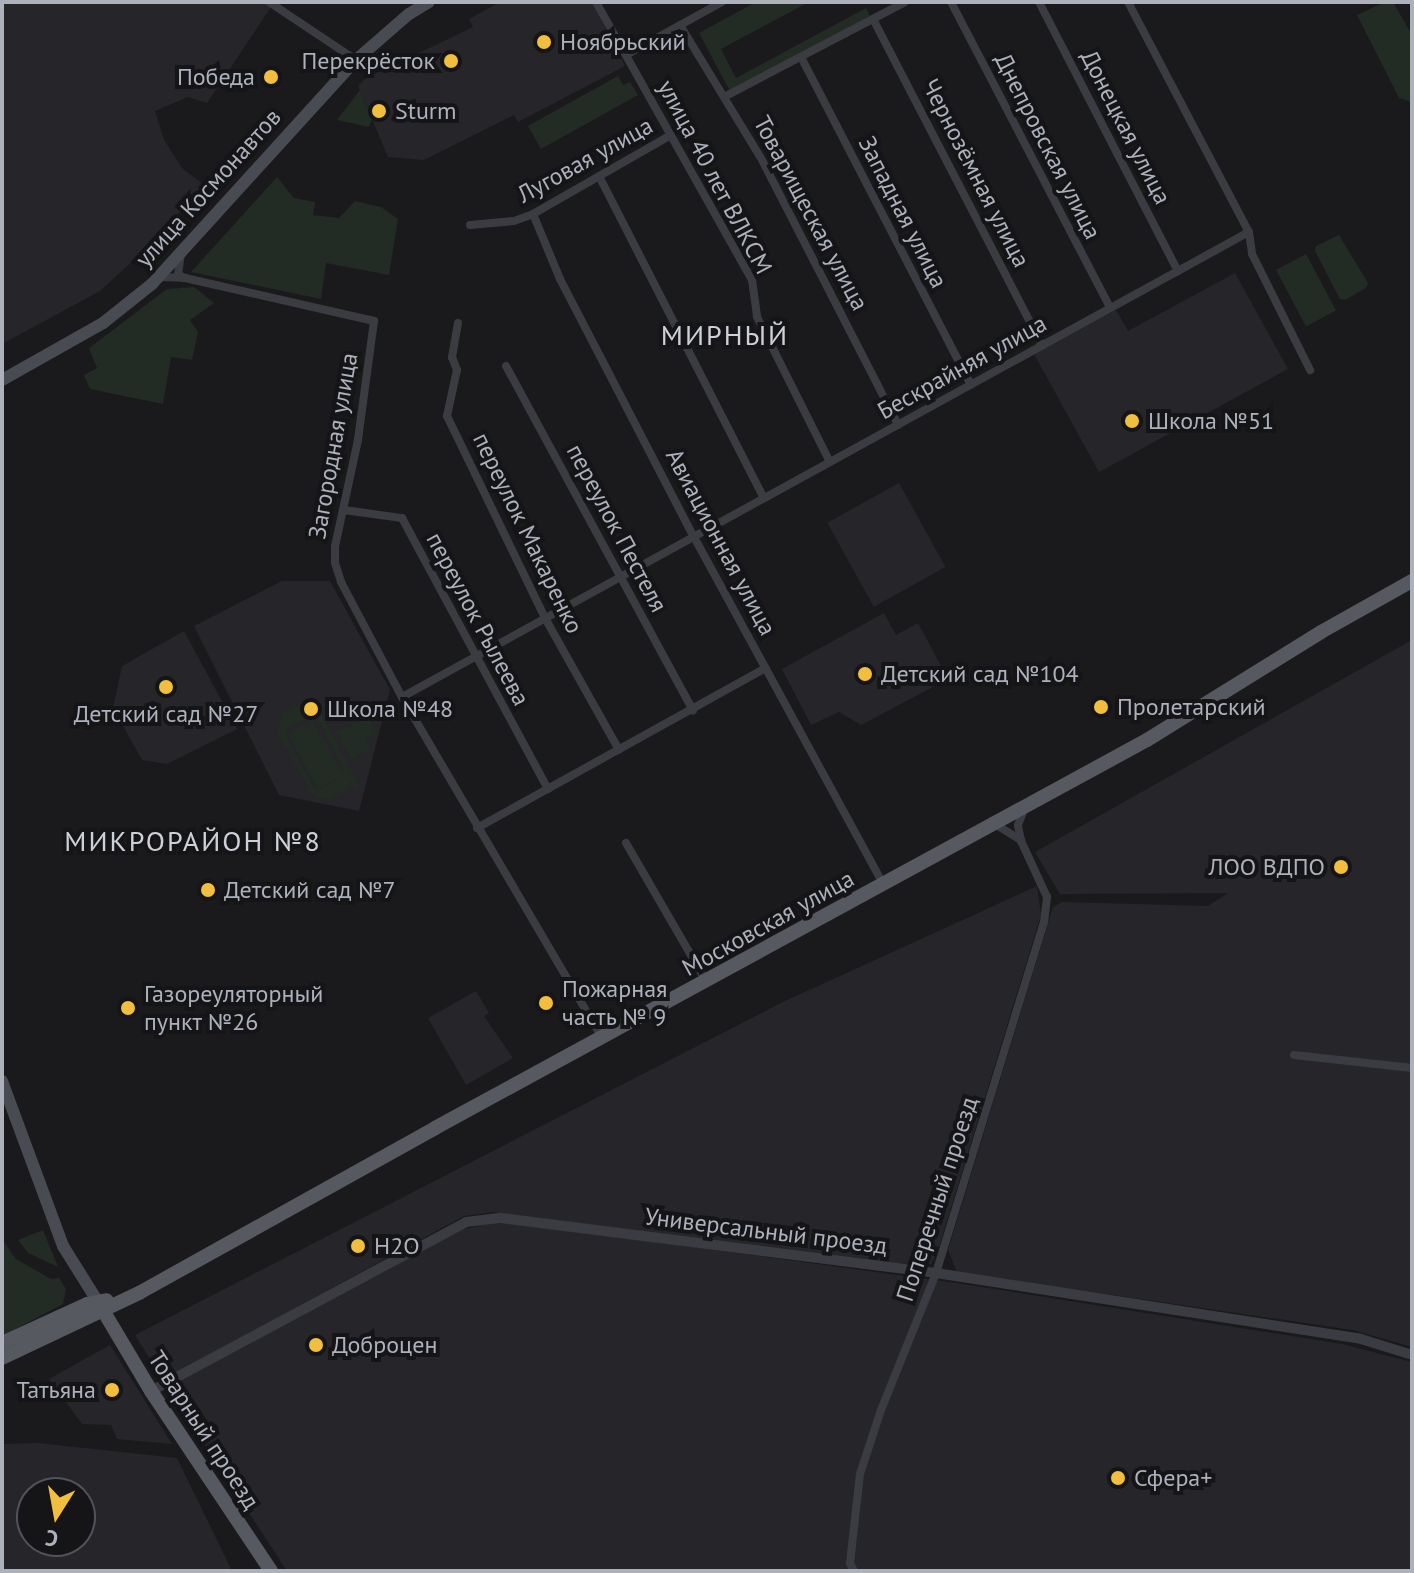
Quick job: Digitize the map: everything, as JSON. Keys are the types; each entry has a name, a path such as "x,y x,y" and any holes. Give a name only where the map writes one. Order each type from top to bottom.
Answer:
{"main road":[{"name":"улица Космонавтов","path":"2,380 103,323 160,277 356,60 409,14 429,2"},
{"name":"Московская улица","path":"101,1306 139,1293 995,824 1181,721 1321,632 1412,581"},
{"path":"2,1081 63,1246 101,1306"},
{"path":"2,1343 101,1306"},
{"path":"2,1358 101,1306"},
{"name":"Товарный проезд","path":"101,1306 151,1391 271,1571"}],"street":[{"path":"269,2 356,60"},
{"name":"улица 40 лет ВЛКСМ","path":"596,2 752,280 757,317 830,462"},
{"path":"626,55 722,2"},
{"path":"726,96 905,2"},
{"name":"Днепровская улица","path":"951,2 1110,308"},
{"name":"Донецкая улица","path":"1039,2 1178,271"},
{"path":"1128,2 1249,232 1252,254 1310,370"},
{"name":"Чернозёмная улица","path":"873,19 1042,345"},
{"name":"Товарищеская улица","path":"680,25 716,87 726,96 898,425"},
{"name":"Западная улица","path":"801,57 971,385"},
{"name":"Луговая улица","path":"470,225 514,221 533,214 671,135"},
{"path":"599,176 764,498"},
{"name":"Авиационная улица","path":"533,214 560,279 694,537 883,885"},
{"name":"Бескрайняя улица","path":"402,697 1249,232"},
{"path":"181,253 178,274 185,278"},
{"name":"Загородная улица","path":"160,277 185,278 374,321 344,510 335,546 335,563 341,582 402,697 602,1038"},
{"name":"переулок Макаренко","path":"458,323 452,357 457,370 447,416 545,618 619,750"},
{"name":"переулок Пестеля","path":"506,366 693,710"},
{"name":"переулок Рылеева","path":"344,510 402,518 474,657 548,789"},
{"path":"477,828 766,668"},
{"path":"1021,841 1018,825 1025,807"},
{"path":"995,824 1021,841"},
{"name":"Поперечный проезд","path":"854,1571 850,1563 860,1474 936,1273 1044,922 1047,897 1021,841"},
{"path":"626,843 707,982"},
{"path":"1294,1055 1412,1068"},
{"name":"Универсальный проезд","path":"151,1391 466,1222 501,1218 936,1273 1361,1339 1412,1355"}],"shaded area":[{"path":"2,2 263,2 271,7 207,103 188,97 155,111 164,140 182,168 204,185 149,246 100,291 2,344"},
{"path":"500,2 592,2 625,66 518,122 514,115 424,160 388,157 358,86 365,79 473,27 469,19"},
{"path":"756,2 809,2 721,49 736,78 866,8 870,16 730,91 699,33"},
{"path":"1385,2 1393,2 1412,35 1412,102 1399,98 1357,15"},
{"path":"618,76 623,85 630,82 638,95 541,149 528,126"},
{"path":"360,90 372,119 369,127 337,120"},
{"path":"277,177 294,198 315,202 313,215 339,218 355,201 381,207 398,219 389,275 326,263 321,299 191,272"},
{"path":"1339,235 1368,283 1366,288 1345,300 1340,299 1315,251 1316,246"},
{"path":"1306,254 1336,311 1306,326 1276,270"},
{"name":"Школа №51","path":"1235,273 1288,369 1099,472 1034,354 1116,310 1128,331"},
{"path":"194,287 214,303 190,320 198,332 192,360 171,357 163,404 90,389 84,375 97,368 89,348 167,289"},
{"path":"899,483 946,567 874,607 827,523"},
{"name":"Школа №48","path":"282,581 330,581 390,690 359,811 279,795 194,626"},
{"name":"Детский сад №104","path":"884,613 896,635 918,623 948,679 861,725 839,712 811,725 782,669"},
{"name":"Детский сад №27","path":"184,631 237,729 167,764 142,760 113,708 122,666"},
{"path":"1412,640 1412,1347 1353,1330 957,1272 948,1250 1053,907 1062,902 1208,906 1228,893 1060,894 1035,852"},
{"path":"313,698 359,786 355,789 350,781 348,789 329,800 317,798 309,790 277,731 282,714 299,705 309,705 307,702","holes":["311,716 319,721 344,770 343,775 313,720 288,734 318,789 344,775 319,790 314,788 286,736 287,729"]},
{"path":"369,718 377,733 366,740 371,749 351,759 336,731"},
{"path":"1037,886 1041,915 938,1250 931,1264 913,1267 493,1212 464,1216 172,1375 155,1367 135,1335 783,1002"},
{"path":"476,991 489,1013 484,1016 513,1058 466,1085 428,1018"},
{"path":"502,1221 956,1283 1342,1344 1412,1362 1412,1571 287,1571 172,1395 182,1377 451,1232"},
{"path":"43,1230 58,1267 28,1253 18,1240"},
{"path":"2,1239 16,1259 51,1279 59,1278 66,1289 63,1304 2,1336"},
{"path":"110,1345 172,1444 117,1439 111,1425 82,1424 49,1379"},
{"path":"38,1443 177,1458 232,1571 2,1571 2,1444"}],"place":[{"name":"Ноябрьский","path":"544,42"},
{"name":"Перекрёсток","path":"451,61"},
{"name":"Победа","path":"271,77"},
{"name":"Sturm","path":"379,111"},
{"name":"Школа №51","path":"1132,421"},
{"name":"Детский сад №104","path":"865,674"},
{"name":"Детский сад №27","path":"166,687"},
{"name":"Пролетарский","path":"1101,707"},
{"name":"Школа №48","path":"311,709"},
{"name":"ЛОО ВДПО","path":"1341,867"},
{"name":"Детский сад №7","path":"208,890"},
{"name":"Пожарная часть № 9","path":"546,1003"},
{"name":"Газореуляторный пункт №26","path":"128,1008"},
{"name":"Н2О","path":"358,1246"},
{"name":"Доброцен","path":"316,1345"},
{"name":"Татьяна","path":"112,1390"},
{"name":"Сфера+","path":"1118,1478"}],"district":[{"name":"МИРНЫЙ","path":"725,335"},
{"name":"МИКРОРАЙОН №8","path":"193,841"}]}
